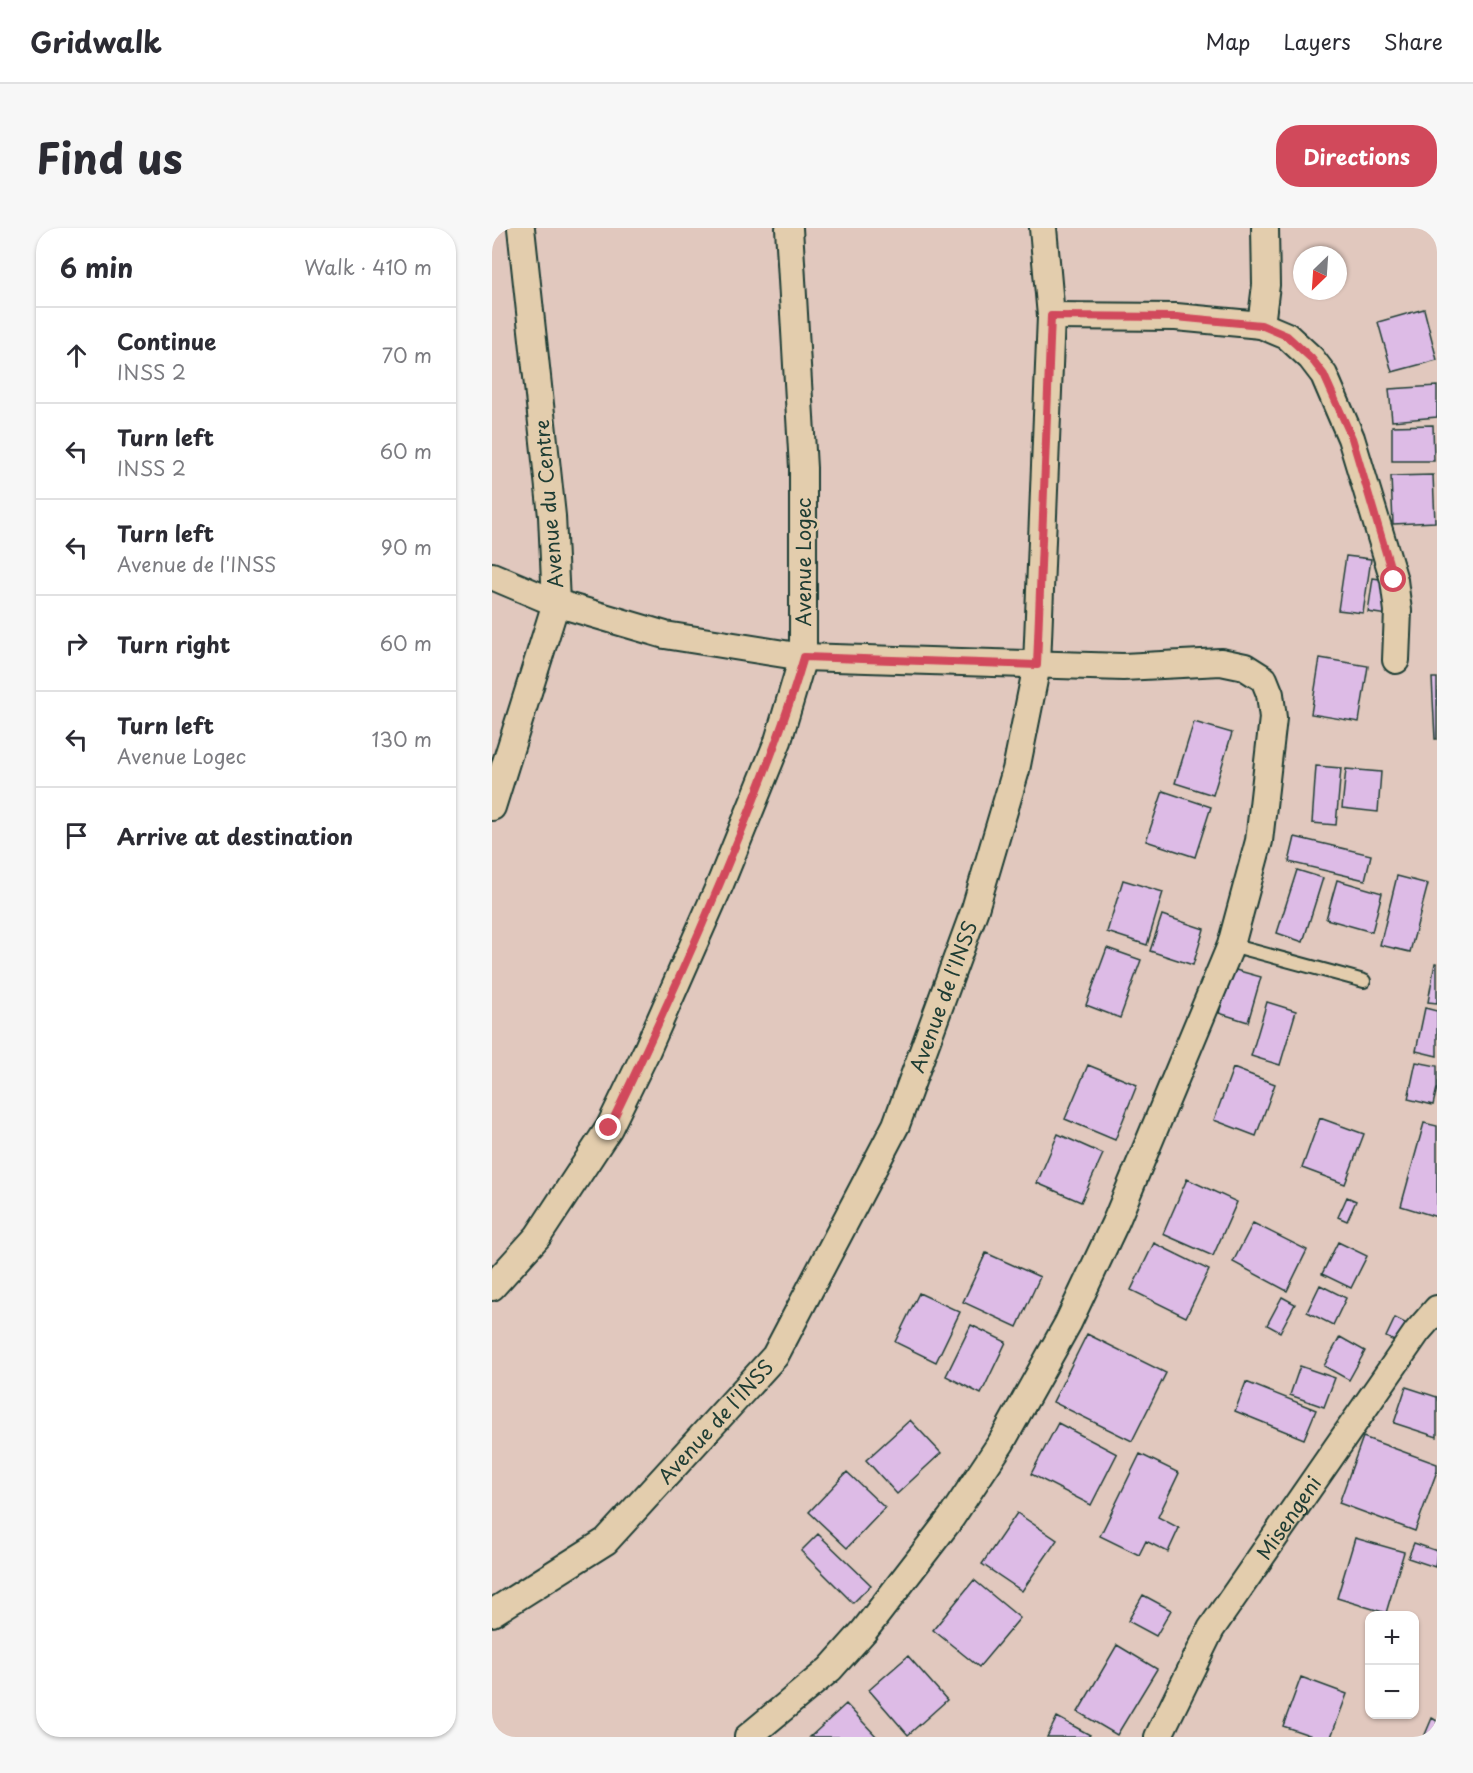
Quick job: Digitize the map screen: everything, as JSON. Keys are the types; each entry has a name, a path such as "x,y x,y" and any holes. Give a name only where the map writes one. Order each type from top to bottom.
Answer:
{"street":[{"name":"Avenue du Centre","path":"492,807 556,603 552,516 520,228"},
{"name":"Avenue Logec","path":"492,1287 538,1236 609,1128 647,1050 721,882 778,741 804,657 803,468 789,228"},
{"name":"Avenue de l'INSS","path":"492,1613 606,1541 775,1356 896,1125 978,898 1016,770 1037,665 1051,316 1043,228"},
{"path":"1261,325 1266,285 1265,228"},
{"path":"1051,316 1176,317 1261,325 1287,336 1311,358 1324,375 1352,438 1394,580 1398,611 1396,660"},
{"path":"492,576 556,603 665,635 804,657 1123,667 1221,662 1245,667 1264,679 1270,694 1272,718 1259,841 1231,945 1116,1221 1068,1323 1001,1443 951,1518 864,1631 830,1669 748,1737"},
{"name":"Misengeni","path":"1158,1737 1216,1621 1417,1332 1437,1308"}],"lane":[{"path":"1231,945 1364,981"}],"building":[{"path":"1424,309 1437,360 1392,372 1378,322"},
{"path":"1437,386 1437,417 1392,421 1389,389"},
{"path":"1433,425 1434,461 1392,461 1392,426"},
{"path":"1433,475 1435,522 1393,524 1391,476"},
{"path":"1346,556 1371,559 1363,613 1338,610"},
{"path":"1373,578 1392,581 1387,615 1368,612"},
{"path":"1320,658 1368,666 1359,722 1311,714"},
{"path":"1432,678 1437,678 1437,739 1435,739"},
{"path":"1194,722 1232,733 1213,795 1175,783"},
{"path":"1316,766 1341,768 1336,825 1312,823"},
{"path":"1346,769 1381,772 1378,812 1342,808"},
{"path":"1163,791 1211,807 1195,857 1146,841"},
{"path":"1295,837 1371,855 1365,880 1289,862"},
{"path":"1297,870 1323,878 1303,942 1277,933"},
{"path":"1397,876 1428,884 1410,952 1380,945"},
{"path":"1123,880 1163,892 1147,945 1107,932"},
{"path":"1337,880 1382,893 1372,932 1326,919"},
{"path":"1162,915 1204,929 1193,965 1150,951"},
{"path":"1107,948 1141,960 1120,1018 1086,1005"},
{"path":"1435,963 1437,963 1437,1003 1428,1002"},
{"path":"1232,969 1261,977 1248,1022 1219,1013"},
{"path":"1267,1002 1296,1011 1280,1065 1251,1056"},
{"path":"1425,1008 1437,1011 1437,1056 1416,1051"},
{"path":"1416,1062 1437,1066 1437,1088 1433,1105 1408,1099"},
{"path":"1088,1065 1137,1085 1115,1140 1065,1119"},
{"path":"1233,1068 1275,1084 1256,1136 1214,1120"},
{"path":"1320,1118 1364,1134 1345,1184 1302,1168"},
{"path":"1424,1123 1437,1126 1437,1217 1401,1206"},
{"path":"1058,1134 1103,1154 1081,1202 1037,1183"},
{"path":"1187,1179 1237,1202 1213,1256 1163,1234"},
{"path":"1347,1197 1356,1201 1347,1221 1338,1217"},
{"path":"1253,1223 1307,1250 1287,1291 1233,1262"},
{"path":"1338,1242 1367,1256 1351,1288 1322,1274"},
{"path":"1154,1243 1209,1270 1186,1317 1131,1290"},
{"path":"986,1253 1040,1277 1017,1327 963,1302"},
{"path":"1320,1285 1346,1298 1333,1325 1307,1312"},
{"path":"919,1293 960,1312 936,1362 895,1342"},
{"path":"1282,1297 1295,1304 1280,1332 1267,1325"},
{"path":"1395,1318 1411,1326 1402,1345 1386,1337"},
{"path":"971,1325 1006,1342 981,1394 946,1376"},
{"path":"1087,1334 1166,1373 1132,1441 1053,1402"},
{"path":"1340,1337 1365,1351 1349,1380 1324,1366"},
{"path":"1300,1366 1335,1378 1324,1407 1290,1395"},
{"path":"1246,1382 1316,1410 1304,1439 1235,1411"},
{"path":"1406,1387 1437,1397 1437,1437 1394,1423"},
{"path":"910,1420 941,1453 897,1494 866,1460"},
{"path":"1058,1423 1117,1454 1091,1505 1031,1474"},
{"path":"1363,1437 1437,1464 1437,1471 1415,1531 1339,1503"},
{"path":"1140,1454 1179,1473 1158,1517 1179,1528 1168,1552 1146,1541 1139,1555 1100,1536"},
{"path":"847,1472 885,1508 847,1548 809,1512"},
{"path":"1017,1513 1057,1540 1022,1591 982,1564"},
{"path":"818,1534 871,1585 853,1603 801,1551"},
{"path":"1355,1538 1404,1552 1387,1611 1379,1611 1337,1598"},
{"path":"1414,1543 1437,1551 1435,1567 1408,1558"},
{"path":"974,1580 1020,1618 979,1667 933,1630"},
{"path":"1143,1595 1171,1610 1156,1636 1128,1621"},
{"path":"1117,1645 1157,1669 1117,1735 1078,1712"},
{"path":"908,1656 947,1700 908,1735 869,1690"},
{"path":"1301,1677 1347,1694 1331,1737 1315,1737 1283,1726"},
{"path":"846,1704 877,1737 810,1737"},
{"path":"1057,1717 1090,1735 1088,1737 1047,1737"},
{"path":"1432,1718 1437,1721 1437,1737 1424,1737"}],"route":[{"path":"609,1128 647,1050 721,882 778,741 804,657 1037,665 1051,316 1176,317 1261,325 1287,336 1311,358 1324,375 1352,438 1394,580"}]}
